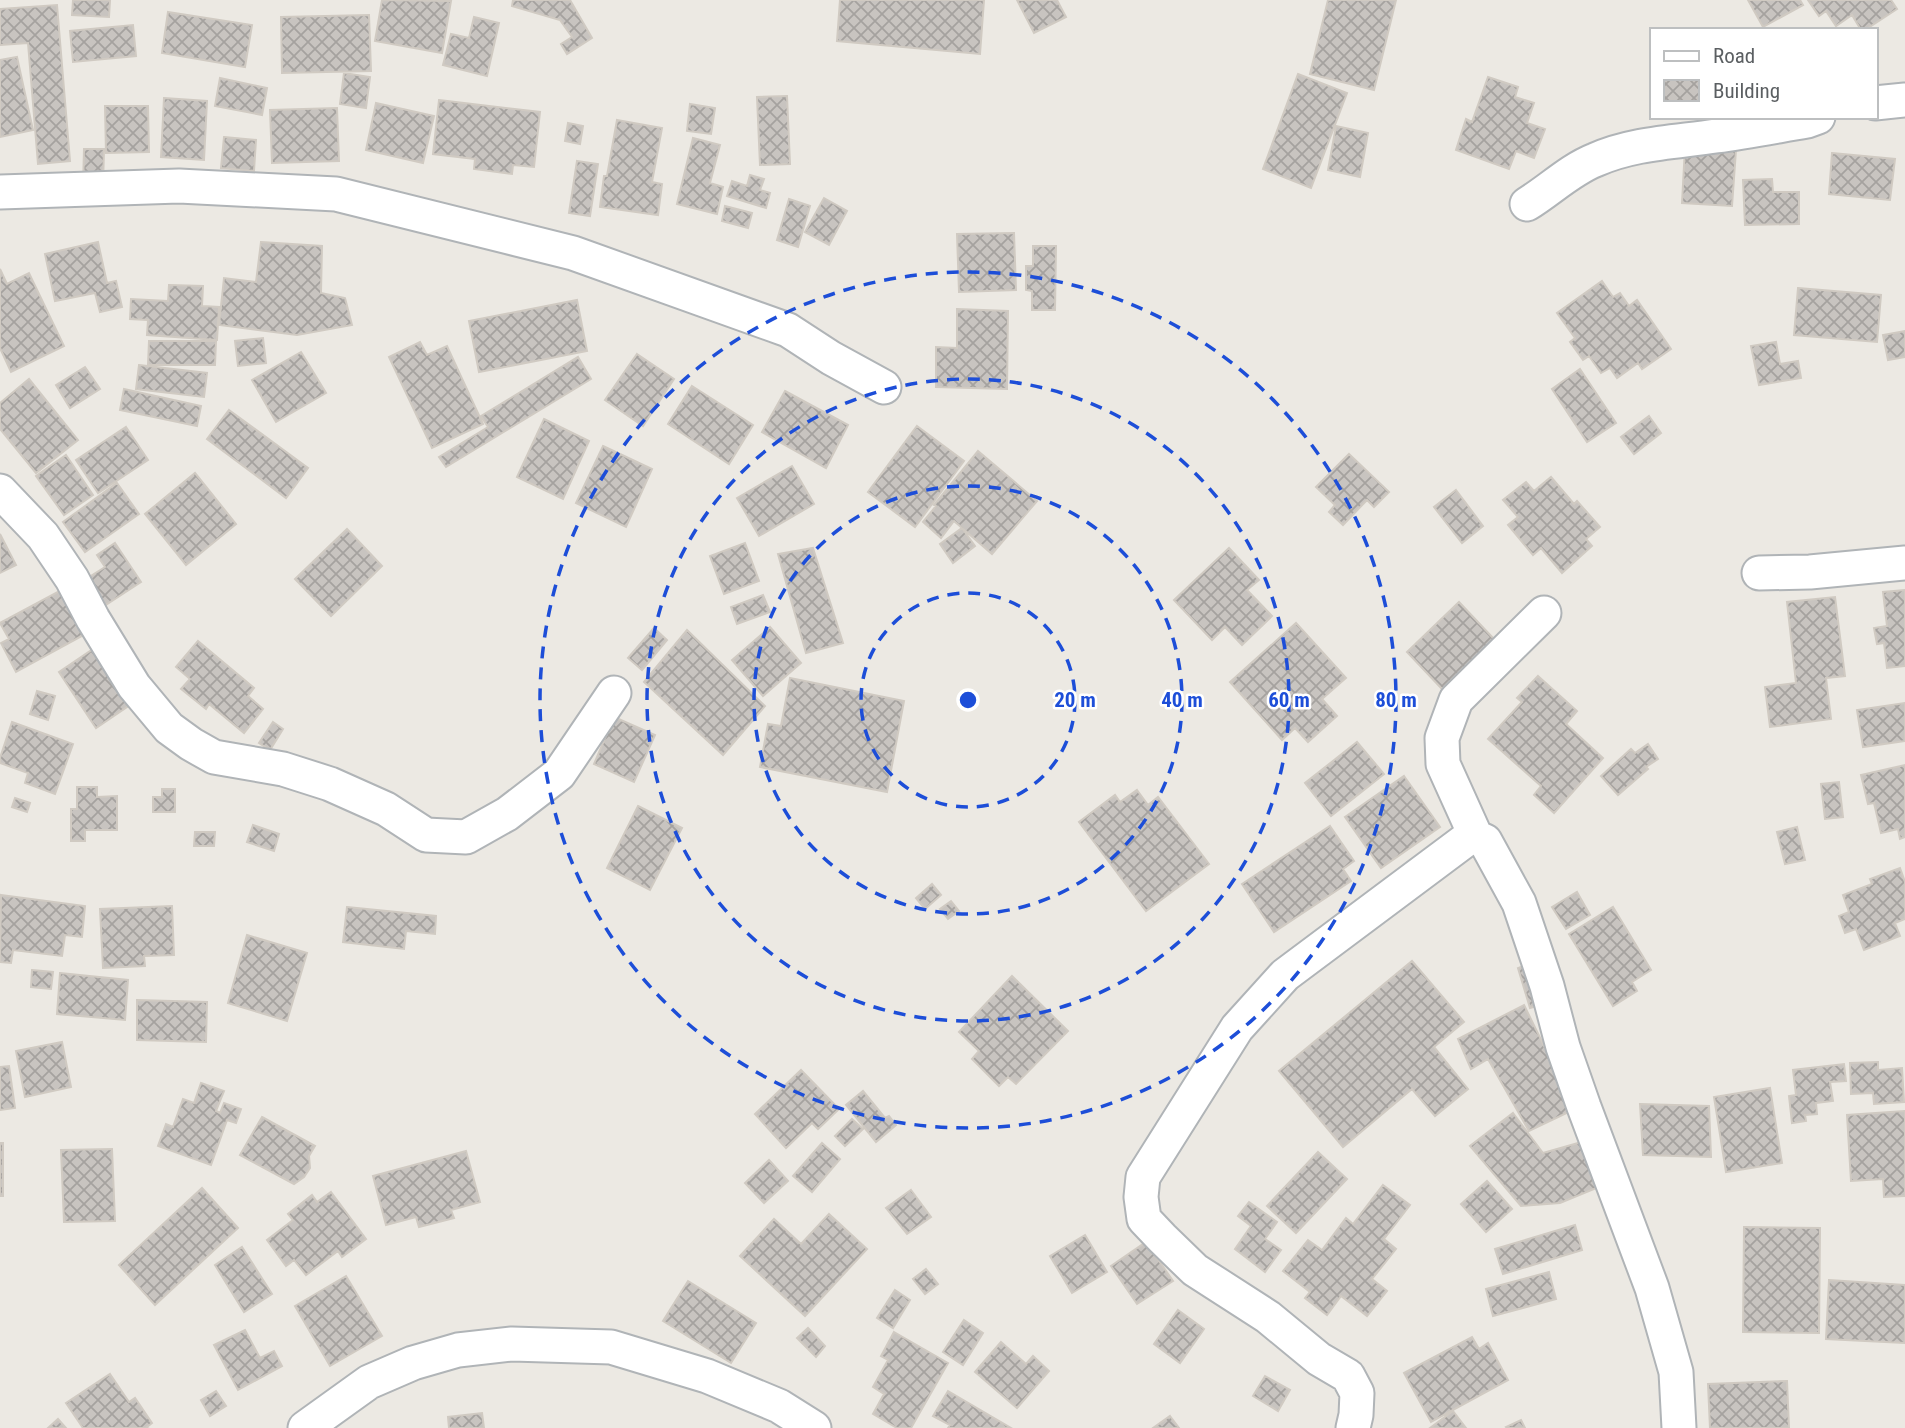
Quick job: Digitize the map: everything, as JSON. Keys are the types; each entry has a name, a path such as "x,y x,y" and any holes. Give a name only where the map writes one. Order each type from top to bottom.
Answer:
{"street":[{"path":"1877,103 1905,100"},
{"path":"1527,204 1563,177 1595,160 1646,144 1717,136 1807,119"},
{"path":"0,192 179,186 337,194 573,253 788,330 831,358 884,387"},
{"path":"0,491 43,536 72,579 134,686 169,728 214,757 282,769 330,784 386,810 426,835 466,837 507,814 559,774 614,693"},
{"path":"1759,573 1810,572 1905,563"},
{"path":"1544,612 1456,700 1442,738 1443,764 1476,836 1485,841 1519,903 1547,986 1563,1047 1652,1288 1676,1372 1679,1428"},
{"path":"1353,1428 1356,1393 1348,1376 1319,1359 1268,1317 1195,1270 1144,1219 1141,1197 1143,1177 1237,1028 1285,975 1466,839 1476,836"},
{"path":"305,1428 369,1382 413,1363 458,1350 512,1344 611,1347 707,1376 779,1406 814,1428"}],"building":[{"path":"73,0 110,0 109,17 72,15"},
{"path":"382,0 451,1 442,53 375,41"},
{"path":"513,0 570,0 592,38 567,54 561,44 572,37 560,20 512,6"},
{"path":"840,0 984,0 980,54 837,41"},
{"path":"1017,0 1057,0 1066,17 1034,33"},
{"path":"1328,0 1396,0 1374,90 1310,74"},
{"path":"1748,0 1800,0 1803,5 1763,27"},
{"path":"1808,0 1891,0 1897,9 1868,28 1860,28 1852,15 1836,26 1826,11 1819,16"},
{"path":"57,5 70,161 38,164 28,43 0,45 0,9"},
{"path":"168,12 252,25 245,67 162,53"},
{"path":"369,15 371,71 282,73 281,17"},
{"path":"474,17 499,23 487,76 443,65 451,34 469,38"},
{"path":"133,25 136,56 73,62 70,31"},
{"path":"17,57 33,130 0,137 0,60"},
{"path":"344,73 370,77 366,108 340,104"},
{"path":"1298,74 1347,93 1311,188 1263,169"},
{"path":"1488,77 1518,87 1515,97 1534,103 1527,123 1545,129 1534,158 1516,151 1509,169 1456,150 1466,119 1472,122"},
{"path":"220,78 267,88 262,115 215,106"},
{"path":"787,96 790,164 760,165 757,97"},
{"path":"164,98 207,101 204,160 161,157"},
{"path":"439,100 540,112 534,167 513,165 512,174 474,169 475,159 433,154"},
{"path":"376,103 434,116 423,163 366,150"},
{"path":"690,104 715,108 711,134 687,131"},
{"path":"105,106 148,106 149,152 106,153"},
{"path":"337,108 339,161 272,163 270,110"},
{"path":"617,120 662,128 652,182 662,184 658,215 600,207"},
{"path":"568,123 583,126 580,144 565,141"},
{"path":"1336,126 1368,133 1360,177 1328,170"},
{"path":"224,137 256,140 254,171 221,168"},
{"path":"693,138 720,145 710,183 723,187 717,214 677,204"},
{"path":"1685,147 1736,150 1732,206 1682,203"},
{"path":"84,149 104,149 103,186 83,186"},
{"path":"1832,153 1895,159 1890,200 1829,194"},
{"path":"577,161 598,164 590,216 569,213"},
{"path":"750,175 764,179 760,190 770,193 766,208 727,196 732,181 747,186"},
{"path":"1772,179 1773,192 1799,192 1799,224 1745,225 1743,180"},
{"path":"824,198 847,211 829,245 805,232"},
{"path":"789,199 810,206 798,247 777,240"},
{"path":"725,206 752,213 748,228 722,221"},
{"path":"1014,233 1016,290 959,292 957,234"},
{"path":"98,242 107,283 116,281 122,307 100,312 95,293 55,301 45,254"},
{"path":"261,242 322,246 321,293 345,298 352,325 297,335 219,325 224,278 256,282"},
{"path":"1033,246 1056,246 1055,310 1032,310 1032,291 1026,290 1026,266 1033,266"},
{"path":"0,269 7,284 29,273 64,346 11,372 0,348"},
{"path":"1602,281 1613,297 1620,293 1629,306 1637,300 1671,349 1642,369 1638,363 1617,378 1610,368 1601,373 1589,356 1583,360 1570,342 1575,338 1557,313"},
{"path":"169,285 203,286 202,306 219,307 217,340 147,335 148,320 130,319 131,299 168,301"},
{"path":"1798,288 1881,295 1877,342 1794,335"},
{"path":"577,300 587,351 479,372 469,321"},
{"path":"957,309 1008,311 1007,389 936,387 936,347 957,348"},
{"path":"1905,331 1905,357 1888,360 1883,335"},
{"path":"263,338 266,363 238,366 235,341"},
{"path":"149,341 216,341 215,365 148,365"},
{"path":"420,342 427,355 447,346 483,424 432,448 389,357"},
{"path":"1776,342 1780,364 1798,361 1801,378 1759,385 1751,346"},
{"path":"301,352 326,393 276,422 252,380"},
{"path":"637,354 674,379 643,426 605,400"},
{"path":"578,357 591,379 446,467 439,457 488,427 481,416"},
{"path":"139,365 207,373 204,397 136,389"},
{"path":"85,367 100,389 70,408 56,385"},
{"path":"1580,369 1616,423 1587,442 1552,389"},
{"path":"29,379 78,440 36,473 0,429 0,403"},
{"path":"692,386 753,425 729,464 668,424"},
{"path":"124,389 201,406 197,426 120,410"},
{"path":"785,391 848,425 826,468 762,432"},
{"path":"229,410 308,468 286,498 207,439"},
{"path":"1649,416 1661,433 1634,454 1621,437"},
{"path":"544,419 589,441 563,499 517,477"},
{"path":"917,426 964,461 915,527 868,492"},
{"path":"126,427 148,460 98,493 76,460"},
{"path":"603,446 652,469 626,527 576,503"},
{"path":"978,451 1037,501 992,554 954,521 941,538 923,522"},
{"path":"1349,454 1389,492 1374,507 1367,500 1343,525 1329,512 1335,505 1316,487"},
{"path":"66,455 93,495 64,515 36,476"},
{"path":"792,466 814,504 759,536 737,498"},
{"path":"195,473 236,524 186,565 145,514"},
{"path":"1551,477 1574,504 1577,501 1600,527 1586,539 1592,546 1562,573 1541,548 1533,555 1508,525 1518,517 1503,500 1526,482 1534,491"},
{"path":"117,483 139,514 85,552 63,522"},
{"path":"1456,490 1483,526 1462,543 1434,507"},
{"path":"962,528 975,546 953,563 940,544"},
{"path":"347,529 382,566 331,616 295,579"},
{"path":"0,534 16,565 0,573"},
{"path":"115,543 141,582 104,606 86,579 105,567 97,555"},
{"path":"745,543 759,581 724,594 710,556"},
{"path":"813,548 843,643 806,653 778,554"},
{"path":"1229,548 1259,580 1247,590 1272,616 1242,645 1225,627 1212,640 1174,600"},
{"path":"65,588 89,632 16,672 1,643 9,639 0,623"},
{"path":"1905,590 1905,666 1887,668 1884,643 1877,644 1874,628 1887,626 1883,592"},
{"path":"763,595 770,612 737,624 731,607"},
{"path":"1835,597 1845,676 1826,678 1831,719 1770,727 1765,687 1796,683 1787,602"},
{"path":"1459,602 1494,639 1442,689 1407,652"},
{"path":"1296,623 1346,678 1322,699 1337,716 1308,742 1295,728 1282,740 1230,682"},
{"path":"770,627 801,663 763,696 732,660"},
{"path":"654,628 667,640 642,670 628,658"},
{"path":"687,630 765,706 723,755 644,682"},
{"path":"198,641 254,688 248,696 263,709 244,733 209,704 206,709 181,689 190,679 176,667"},
{"path":"99,645 136,701 96,728 59,672"},
{"path":"1538,676 1577,711 1566,724 1603,758 1554,813 1534,795 1541,786 1488,739 1522,702 1517,698"},
{"path":"790,678 904,701 887,792 760,767 768,724 781,726"},
{"path":"37,691 55,696 48,720 30,714"},
{"path":"1905,703 1905,741 1863,747 1857,710"},
{"path":"614,717 655,735 634,782 594,764"},
{"path":"12,722 73,744 55,794 25,783 28,773 0,763"},
{"path":"273,722 283,729 270,750 259,743"},
{"path":"1357,742 1384,774 1331,816 1305,783"},
{"path":"1648,744 1658,759 1618,795 1601,776 1631,749 1635,753"},
{"path":"1905,765 1905,837 1900,839 1898,829 1881,833 1874,803 1868,804 1861,775"},
{"path":"1404,776 1440,827 1381,868 1345,817"},
{"path":"1839,782 1843,817 1825,819 1821,784"},
{"path":"77,787 97,787 97,797 117,796 117,830 85,830 85,841 71,841 71,809 77,809"},
{"path":"162,789 175,789 175,812 153,812 153,797 162,797"},
{"path":"1137,790 1148,805 1158,797 1209,864 1146,911 1079,822 1115,795 1120,802"},
{"path":"15,798 30,803 27,812 12,807"},
{"path":"638,806 682,828 650,890 607,868"},
{"path":"253,825 279,834 274,851 247,842"},
{"path":"1330,826 1354,861 1343,869 1351,881 1274,932 1242,884"},
{"path":"1797,827 1805,860 1785,864 1777,832"},
{"path":"195,832 215,832 214,846 194,846"},
{"path":"1900,868 1905,882 1905,919 1895,923 1900,936 1864,950 1856,929 1845,933 1839,916 1849,912 1843,895 1872,884 1870,879"},
{"path":"932,884 941,895 925,909 916,898"},
{"path":"1577,892 1590,915 1566,929 1552,907"},
{"path":"1,895 85,906 82,937 65,935 62,956 13,950 11,963 0,962"},
{"path":"951,901 959,911 948,919 940,909"},
{"path":"172,906 174,955 144,956 145,966 103,968 100,909"},
{"path":"347,907 436,916 435,934 406,931 404,949 343,942"},
{"path":"1613,907 1651,970 1632,982 1637,991 1613,1006 1569,934"},
{"path":"247,935 307,953 287,1021 228,1003"},
{"path":"1412,961 1464,1022 1434,1047 1468,1089 1435,1116 1412,1089 1343,1147 1279,1071"},
{"path":"1532,963 1544,1004 1530,1008 1518,968"},
{"path":"32,970 53,972 51,989 31,987"},
{"path":"60,973 128,980 125,1020 57,1014"},
{"path":"1012,976 1068,1031 1016,1084 1008,1077 999,1086 972,1059 979,1051 959,1032"},
{"path":"137,1000 207,1002 206,1042 137,1040"},
{"path":"1524,1005 1575,1109 1529,1131 1488,1059 1471,1069 1458,1039"},
{"path":"62,1042 71,1087 25,1097 16,1051"},
{"path":"1878,1062 1878,1070 1902,1068 1904,1102 1874,1104 1873,1093 1851,1094 1850,1063"},
{"path":"1844,1064 1846,1081 1830,1082 1833,1101 1816,1103 1817,1114 1805,1115 1806,1121 1792,1123 1789,1096 1796,1095 1793,1070"},
{"path":"9,1066 15,1108 0,1110 0,1067"},
{"path":"801,1070 839,1109 818,1129 812,1123 786,1148 755,1114"},
{"path":"201,1083 224,1091 216,1111 220,1113 224,1103 241,1109 236,1123 227,1120 211,1165 158,1146 166,1124 173,1127 183,1099 194,1103"},
{"path":"1770,1088 1782,1163 1726,1172 1714,1097"},
{"path":"863,1091 885,1118 889,1116 896,1125 876,1142 846,1105"},
{"path":"1640,1104 1709,1106 1711,1157 1643,1155"},
{"path":"1905,1111 1905,1196 1884,1197 1883,1179 1851,1181 1847,1115"},
{"path":"1513,1113 1543,1153 1585,1141 1599,1187 1560,1203 1521,1206 1470,1146"},
{"path":"262,1117 315,1146 309,1156 310,1168 304,1177 294,1184 240,1155"},
{"path":"852,1119 863,1129 845,1146 835,1136"},
{"path":"0,1143 3,1143 3,1196 0,1196"},
{"path":"822,1143 840,1159 812,1192 793,1176"},
{"path":"112,1149 115,1221 64,1222 61,1150"},
{"path":"466,1151 480,1202 451,1210 454,1218 419,1227 416,1217 386,1225 373,1176"},
{"path":"1318,1152 1347,1179 1296,1233 1267,1206"},
{"path":"769,1160 788,1181 764,1203 745,1183"},
{"path":"1487,1181 1512,1209 1486,1232 1461,1204"},
{"path":"1383,1185 1410,1205 1384,1239 1396,1249 1372,1279 1387,1291 1367,1316 1341,1296 1327,1315 1305,1298 1310,1292 1283,1271 1308,1240 1322,1250 1346,1218 1353,1224"},
{"path":"202,1188 238,1228 155,1305 119,1265"},
{"path":"911,1190 931,1217 907,1234 886,1208"},
{"path":"331,1192 366,1239 342,1257 338,1251 306,1275 294,1260 286,1266 267,1240 293,1220 288,1214 312,1195 317,1202"},
{"path":"1249,1202 1277,1222 1265,1239 1281,1250 1265,1272 1235,1249 1251,1226 1238,1216"},
{"path":"829,1214 867,1249 805,1316 740,1256 774,1219 801,1244"},
{"path":"1575,1225 1582,1250 1503,1274 1495,1249"},
{"path":"1744,1227 1820,1228 1819,1333 1743,1332"},
{"path":"1085,1235 1107,1272 1072,1293 1050,1256"},
{"path":"1146,1242 1173,1281 1137,1304 1111,1266"},
{"path":"242,1247 272,1294 244,1312 215,1265"},
{"path":"926,1269 938,1284 925,1294 913,1279"},
{"path":"1549,1272 1556,1299 1493,1316 1486,1289"},
{"path":"346,1276 382,1336 330,1366 295,1306"},
{"path":"1829,1280 1905,1285 1905,1343 1826,1339"},
{"path":"688,1281 756,1323 731,1363 663,1321"},
{"path":"895,1290 910,1300 893,1328 877,1318"},
{"path":"1178,1310 1204,1329 1180,1363 1154,1344"},
{"path":"964,1320 983,1333 963,1365 943,1352"},
{"path":"808,1328 825,1346 816,1357 797,1338"},
{"path":"245,1330 260,1358 274,1351 282,1366 238,1390 214,1345"},
{"path":"894,1332 948,1363 911,1428 897,1428 873,1414 884,1394 873,1387 888,1360 881,1356"},
{"path":"1472,1337 1479,1349 1488,1343 1508,1380 1431,1422 1404,1373"},
{"path":"1001,1342 1026,1364 1033,1356 1049,1371 1017,1408 975,1372"},
{"path":"110,1374 129,1402 135,1398 152,1423 148,1428 83,1428 66,1403"},
{"path":"1265,1376 1290,1390 1278,1411 1253,1396"},
{"path":"1787,1381 1789,1428 1710,1428 1708,1384"},
{"path":"216,1391 226,1406 210,1416 201,1400"},
{"path":"948,1391 1011,1428 948,1428 950,1425 933,1416"},
{"path":"1453,1411 1466,1428 1430,1428"},
{"path":"482,1413 484,1428 449,1428 448,1417"},
{"path":"1170,1416 1179,1428 1153,1428"},
{"path":"58,1419 66,1428 48,1428"},
{"path":"1521,1420 1525,1428 1506,1427"}]}
